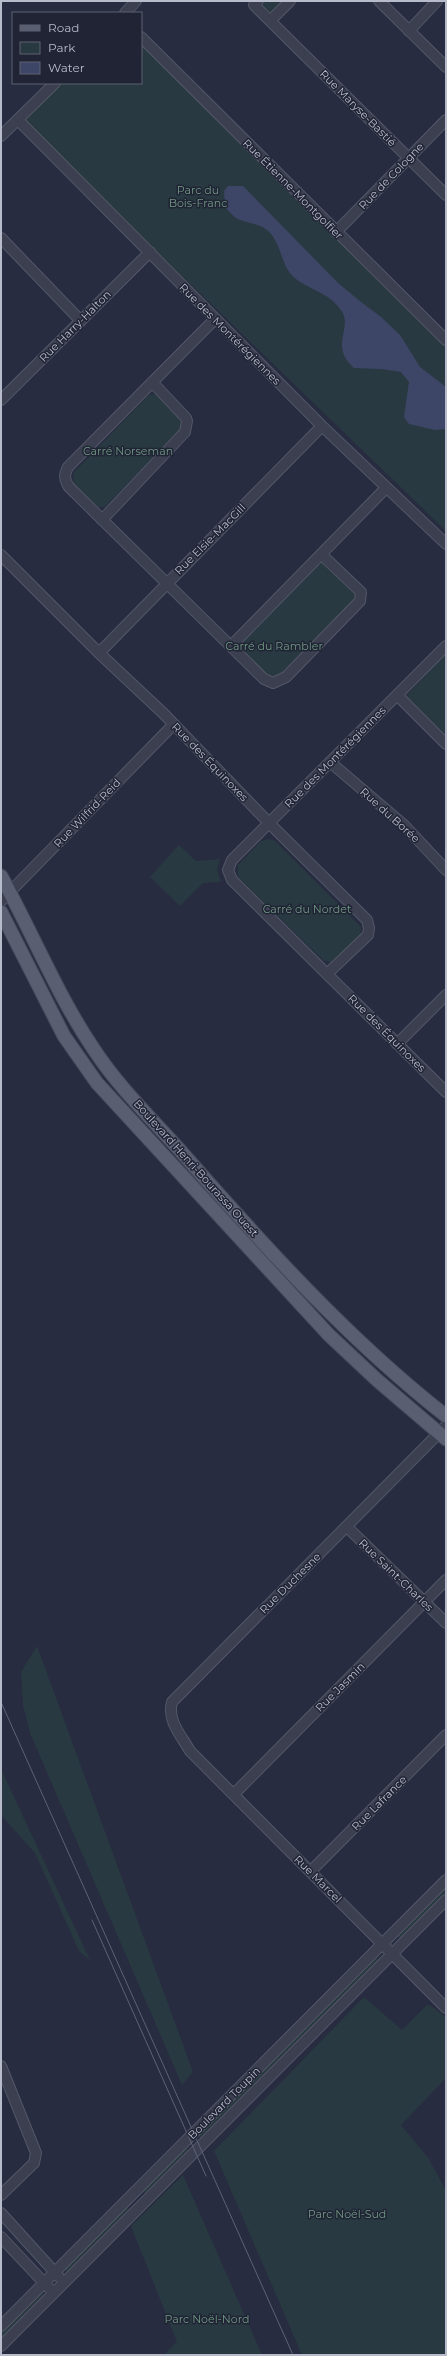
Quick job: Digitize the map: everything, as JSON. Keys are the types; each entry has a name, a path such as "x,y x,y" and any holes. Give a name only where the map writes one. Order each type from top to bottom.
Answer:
{"main road":[{"name":"Boulevard Henri-Bourassa Ouest","path":"1,876 5,897 72,1014 110,1071 229,1205 321,1302 382,1361 446,1416"},
{"name":"Boulevard Henri-Bourassa Ouest","path":"1,912 64,1036 100,1086 329,1335 377,1380 444,1432"}],"street":[{"path":"126,12 136,1"},
{"name":"Rue Maryse-Bastié","path":"258,1 254,5 446,195"},
{"path":"270,21 290,1"},
{"path":"379,1 446,68"},
{"path":"409,31 437,1"},
{"name":"Rue Étienne-Montgolfier","path":"142,38 446,340"},
{"path":"1,136 54,84"},
{"name":"Rue des Montérégiennes","path":"18,120 322,426 446,544"},
{"name":"Rue de Cologne","path":"336,232 446,120"},
{"path":"1,238 81,320"},
{"name":"Rue Harry-Halton","path":"1,400 150,252"},
{"path":"215,318 68,466 64,475 69,487 264,679 273,683 286,677 360,601 360,592 321,554"},
{"path":"102,520 185,432 187,426 186,418 152,382"},
{"name":"Rue Elsie-MacGill","path":"98,653 322,426"},
{"path":"231,646 386,488"},
{"name":"Rue des Équinoxes","path":"1,555 367,920 369,928 368,935 327,974"},
{"name":"Rue des Montérégiennes","path":"228,870 232,860 446,646"},
{"path":"397,695 446,744"},
{"name":"Rue Wilfrid-Reid","path":"5,897 173,725"},
{"name":"Rue du Borée","path":"330,762 404,825 446,870"},
{"name":"Rue des Équinoxes","path":"228,870 232,880 446,1092"},
{"path":"397,1044 446,995"},
{"name":"Rue Duchesne","path":"190,1751 171,1720 170,1711 172,1702 346,1527 444,1432"},
{"name":"Rue Saint-Charles","path":"346,1527 446,1623"},
{"name":"Rue Jasmin","path":"234,1794 446,1580"},
{"name":"Rue Lafrance","path":"311,1872 446,1735"},
{"name":"Rue Marcel","path":"190,1751 446,2008"},
{"name":"Boulevard Toupin","path":"1,2326 133,2196 446,1880"},
{"name":"Boulevard Toupin","path":"1,2346 446,1900"},
{"path":"1,2066 36,2153 34,2163 1,2196"},
{"path":"133,2196 141,2205"},
{"path":"1,2213 65,2283"},
{"path":"1,2237 54,2293"}],"green space":[{"path":"264,1 285,1 272,14 261,3"},
{"name":"Parc du Bois-Franc","path":"142,43 446,346 446,531 150,245 26,120 60,84 142,84"},
{"name":"Carré Norseman","path":"149,395 158,395 182,421 181,429 105,507 96,507 73,484 74,472"},
{"name":"Carré du Rambler","path":"321,554 361,592 360,601 273,683 231,646"},
{"path":"446,654 446,735 406,696"},
{"name":"Carré du Nordet","path":"269,839 275,841 361,927 361,937 333,963 323,960 238,877 238,865 261,841"},
{"path":"179,845 196,861 220,859 217,870 221,882 203,883 180,906 150,877"},
{"path":"37,1646 193,2072 182,2085 30,1733 23,1705 21,1672"},
{"path":"1,1769 90,1960 79,1951 35,1853 1,1815"},
{"path":"446,1885 446,1895 401,1940 396,1935"},
{"path":"375,1956 380,1961 201,2141 198,2134"},
{"name":"Parc Noël-Sud","path":"364,1997 402,2030 428,2004 446,2017 446,2078 401,2125 429,2159 446,2191 446,2355 302,2355 214,2151"},
{"path":"186,2146 189,2153 147,2195 142,2189"},
{"name":"Parc Noël-Nord","path":"183,2175 262,2355 164,2355 177,2342 131,2226"},
{"path":"126,2206 131,2211 69,2274 63,2268"},
{"path":"41,2291 46,2297 1,2342 1,2331"}],"water":[{"path":"228,186 243,186 338,283 381,317 400,335 420,367 446,387 446,429 435,430 409,424 404,417 409,382 401,372 382,369 354,368 347,360 343,352 342,344 345,323 341,310 336,304 320,292 302,283 291,275 275,239 268,230 236,218 225,207 224,191"}],"tram line":[{"path":"1,1702 293,2355"},
{"path":"92,1920 206,2176"}]}
